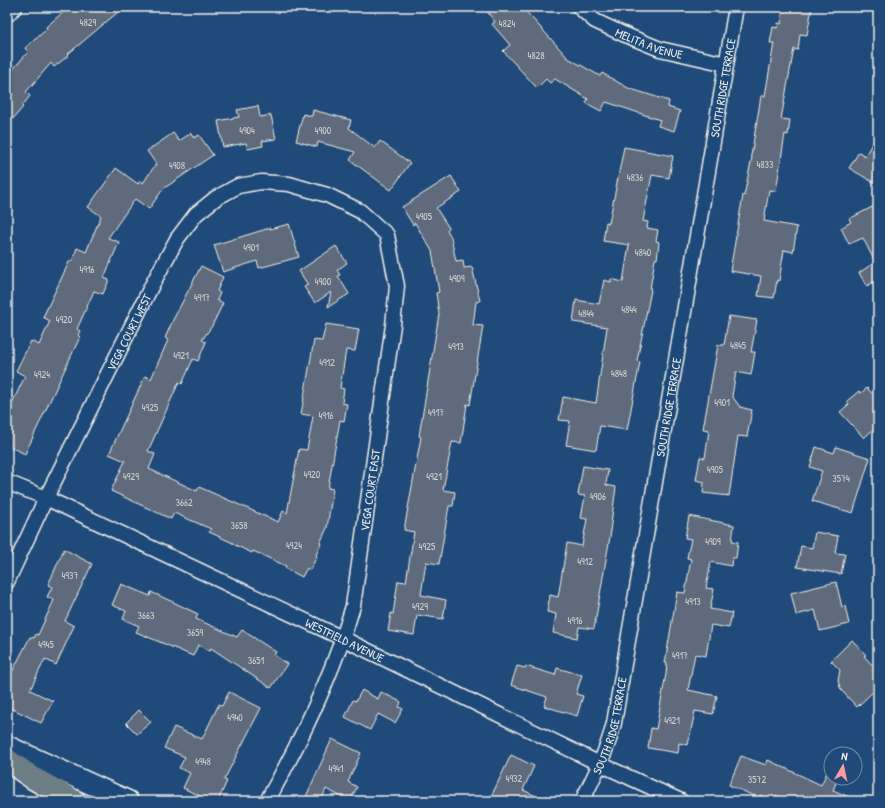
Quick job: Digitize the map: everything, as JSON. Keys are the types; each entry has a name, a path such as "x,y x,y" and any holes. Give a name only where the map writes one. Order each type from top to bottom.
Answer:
{"highway":[{"path":"7,760 33,778 74,801"}],"main road":[{"path":"7,746 128,801"}],"street":[{"path":"7,15 15,7"},
{"name":"MELITA AVENUE","path":"579,7 595,20 623,34 660,49 726,64"},
{"name":"SOUTH RIDGE TERRACE","path":"582,801 600,764 610,739 614,723 736,7"},
{"name":"VEGA COURT WEST","path":"7,582 46,498 152,285 177,239 196,214 216,198 238,186 262,182 289,184 327,195"},
{"name":"VEGA COURT EAST","path":"267,801 307,725 344,639 353,606 393,325 397,286 387,234 360,210 327,195"},
{"name":"WESTFIELD AVENUE","path":"7,482 46,498 344,639 600,764 681,801"}],"building":[{"path":"69,7 124,7 54,67 51,63 26,92 30,96 7,126 7,76 28,52 25,48"},
{"path":"484,7 522,7 568,58 600,76 602,73 628,88 669,101 668,107 680,111 674,131 658,126 660,120 606,102 601,111 586,103 588,99 555,79 550,83 546,79 537,88 503,51 510,45 492,24 495,22"},
{"path":"783,7 812,7 807,35 800,34 798,50 794,49 781,119 790,120 788,135 785,134 776,191 769,190 764,221 797,227 793,252 784,250 779,281 777,280 774,298 758,296 761,276 730,271 743,195 744,196 752,157 761,96 765,96 774,43 770,43 773,27 777,28 778,23 781,24"},
{"path":"258,106 260,117 271,115 276,139 262,141 263,146 248,149 246,143 223,147 218,121 239,117 237,110"},
{"path":"313,110 351,120 349,128 375,148 380,141 410,163 391,190 350,160 355,152 318,142 317,147 296,141 303,114 312,116"},
{"path":"173,133 179,141 191,133 194,138 199,135 213,155 163,189 149,209 135,199 108,238 119,242 104,278 109,280 103,294 94,291 77,329 80,331 78,335 80,337 25,454 7,445 7,414 25,376 16,371 31,341 39,345 50,321 43,317 70,260 72,261 77,248 86,252 101,216 88,207 116,168 138,184 140,181 143,183 156,164 147,151"},
{"path":"878,133 878,185 849,168 859,152 865,156"},
{"path":"624,147 673,156 669,178 652,175 643,221 648,222 647,228 658,230 656,241 659,242 637,361 640,362 627,430 600,426 596,450 566,445 570,421 559,420 563,397 596,403 607,327 573,322 576,300 599,304 604,280 611,282 611,279 623,282 629,245 603,241 606,222 609,223"},
{"path":"451,176 461,192 436,208 449,228 447,230 451,237 456,261 463,260 464,268 472,267 480,301 476,302 473,325 483,326 470,405 467,404 461,443 452,442 443,490 455,492 453,506 449,506 439,564 426,562 421,595 446,600 443,619 417,615 414,635 388,631 391,613 393,614 398,581 406,582 414,532 404,530 421,437 419,436 439,314 436,293 439,292 432,251 415,223 413,225 402,207"},
{"path":"878,204 878,279 867,286 859,273 875,262 863,238 849,244 841,228 851,222 849,219"},
{"path":"289,224 299,257 259,268 257,261 223,272 214,245 270,228"},
{"path":"336,246 347,263 337,270 340,275 338,276 349,294 328,307 331,292 315,303 304,287 308,285 299,271"},
{"path":"201,266 223,277 217,291 220,293 217,300 223,303 212,326 202,340 206,342 198,361 193,359 182,384 179,382 148,451 155,454 149,469 197,491 199,487 278,522 283,511 287,513 299,449 307,450 313,416 301,414 314,340 322,341 326,324 359,329 355,351 346,350 340,388 344,389 342,403 347,404 344,421 340,420 328,488 333,489 327,528 320,543 317,556 310,570 307,568 302,577 285,568 286,566 253,551 252,553 209,532 211,529 174,513 171,519 111,491 125,461 109,454 145,376 151,379 168,340 165,338"},
{"path":"729,316 757,320 751,352 755,352 751,375 736,372 732,396 740,407 752,410 747,437 738,436 729,496 703,493 704,482 696,480 700,457 705,458 709,430 703,429 718,345 724,345"},
{"path":"867,388 878,400 878,425 864,438 840,412 849,404 847,401 859,391 861,393"},
{"path":"816,447 834,453 836,447 870,458 853,513 812,501 822,471 810,467"},
{"path":"583,466 608,470 606,485 616,487 611,531 594,629 579,627 577,638 553,633 556,614 547,612 550,595 558,597 567,543 582,546 587,519 581,518 585,496 578,495"},
{"path":"689,516 734,525 732,541 738,542 736,558 732,558 731,566 711,562 706,588 714,589 710,609 732,613 729,628 711,625 706,656 695,654 688,690 717,696 713,714 695,711 688,745 679,743 678,753 648,748 651,728 656,729 666,674 667,663 665,663 677,592 685,593 691,559 687,558 691,539 685,538"},
{"path":"815,532 838,536 835,553 845,554 841,574 797,567 801,546 812,548"},
{"path":"64,549 92,564 65,621 74,626 56,665 45,659 30,690 53,701 41,723 7,706 7,669 12,672 30,637 34,638 36,634 38,635 54,600 47,597 52,587 48,585"},
{"path":"836,582 842,607 845,606 849,624 820,631 815,610 796,615 791,593"},
{"path":"121,584 150,596 151,592 173,602 198,614 196,619 237,637 242,630 276,652 274,655 287,664 271,688 211,648 210,651 198,645 193,656 136,632 139,626 123,619 126,611 112,605"},
{"path":"852,640 878,671 878,687 857,707 841,690 838,681 840,670 831,661"},
{"path":"517,666 525,668 526,666 555,675 557,668 582,675 576,694 583,696 577,716 544,706 547,697 511,685"},
{"path":"362,690 378,699 381,692 401,702 399,707 403,709 395,723 378,714 370,730 345,717 353,700 356,701"},
{"path":"229,692 261,708 224,780 227,781 218,801 211,801 183,788 190,773 179,768 185,757 164,748 174,727 202,739 219,704 222,706"},
{"path":"139,710 151,722 137,734 126,723"},
{"path":"332,739 361,753 348,782 357,787 350,801 326,789 321,801 304,801"},
{"path":"511,755 534,766 523,790 547,801 489,801"},
{"path":"741,756 766,765 768,760 821,785 823,781 823,786 835,786 833,790 858,801 787,801 776,795 773,801 760,795 759,798 729,785"}]}
